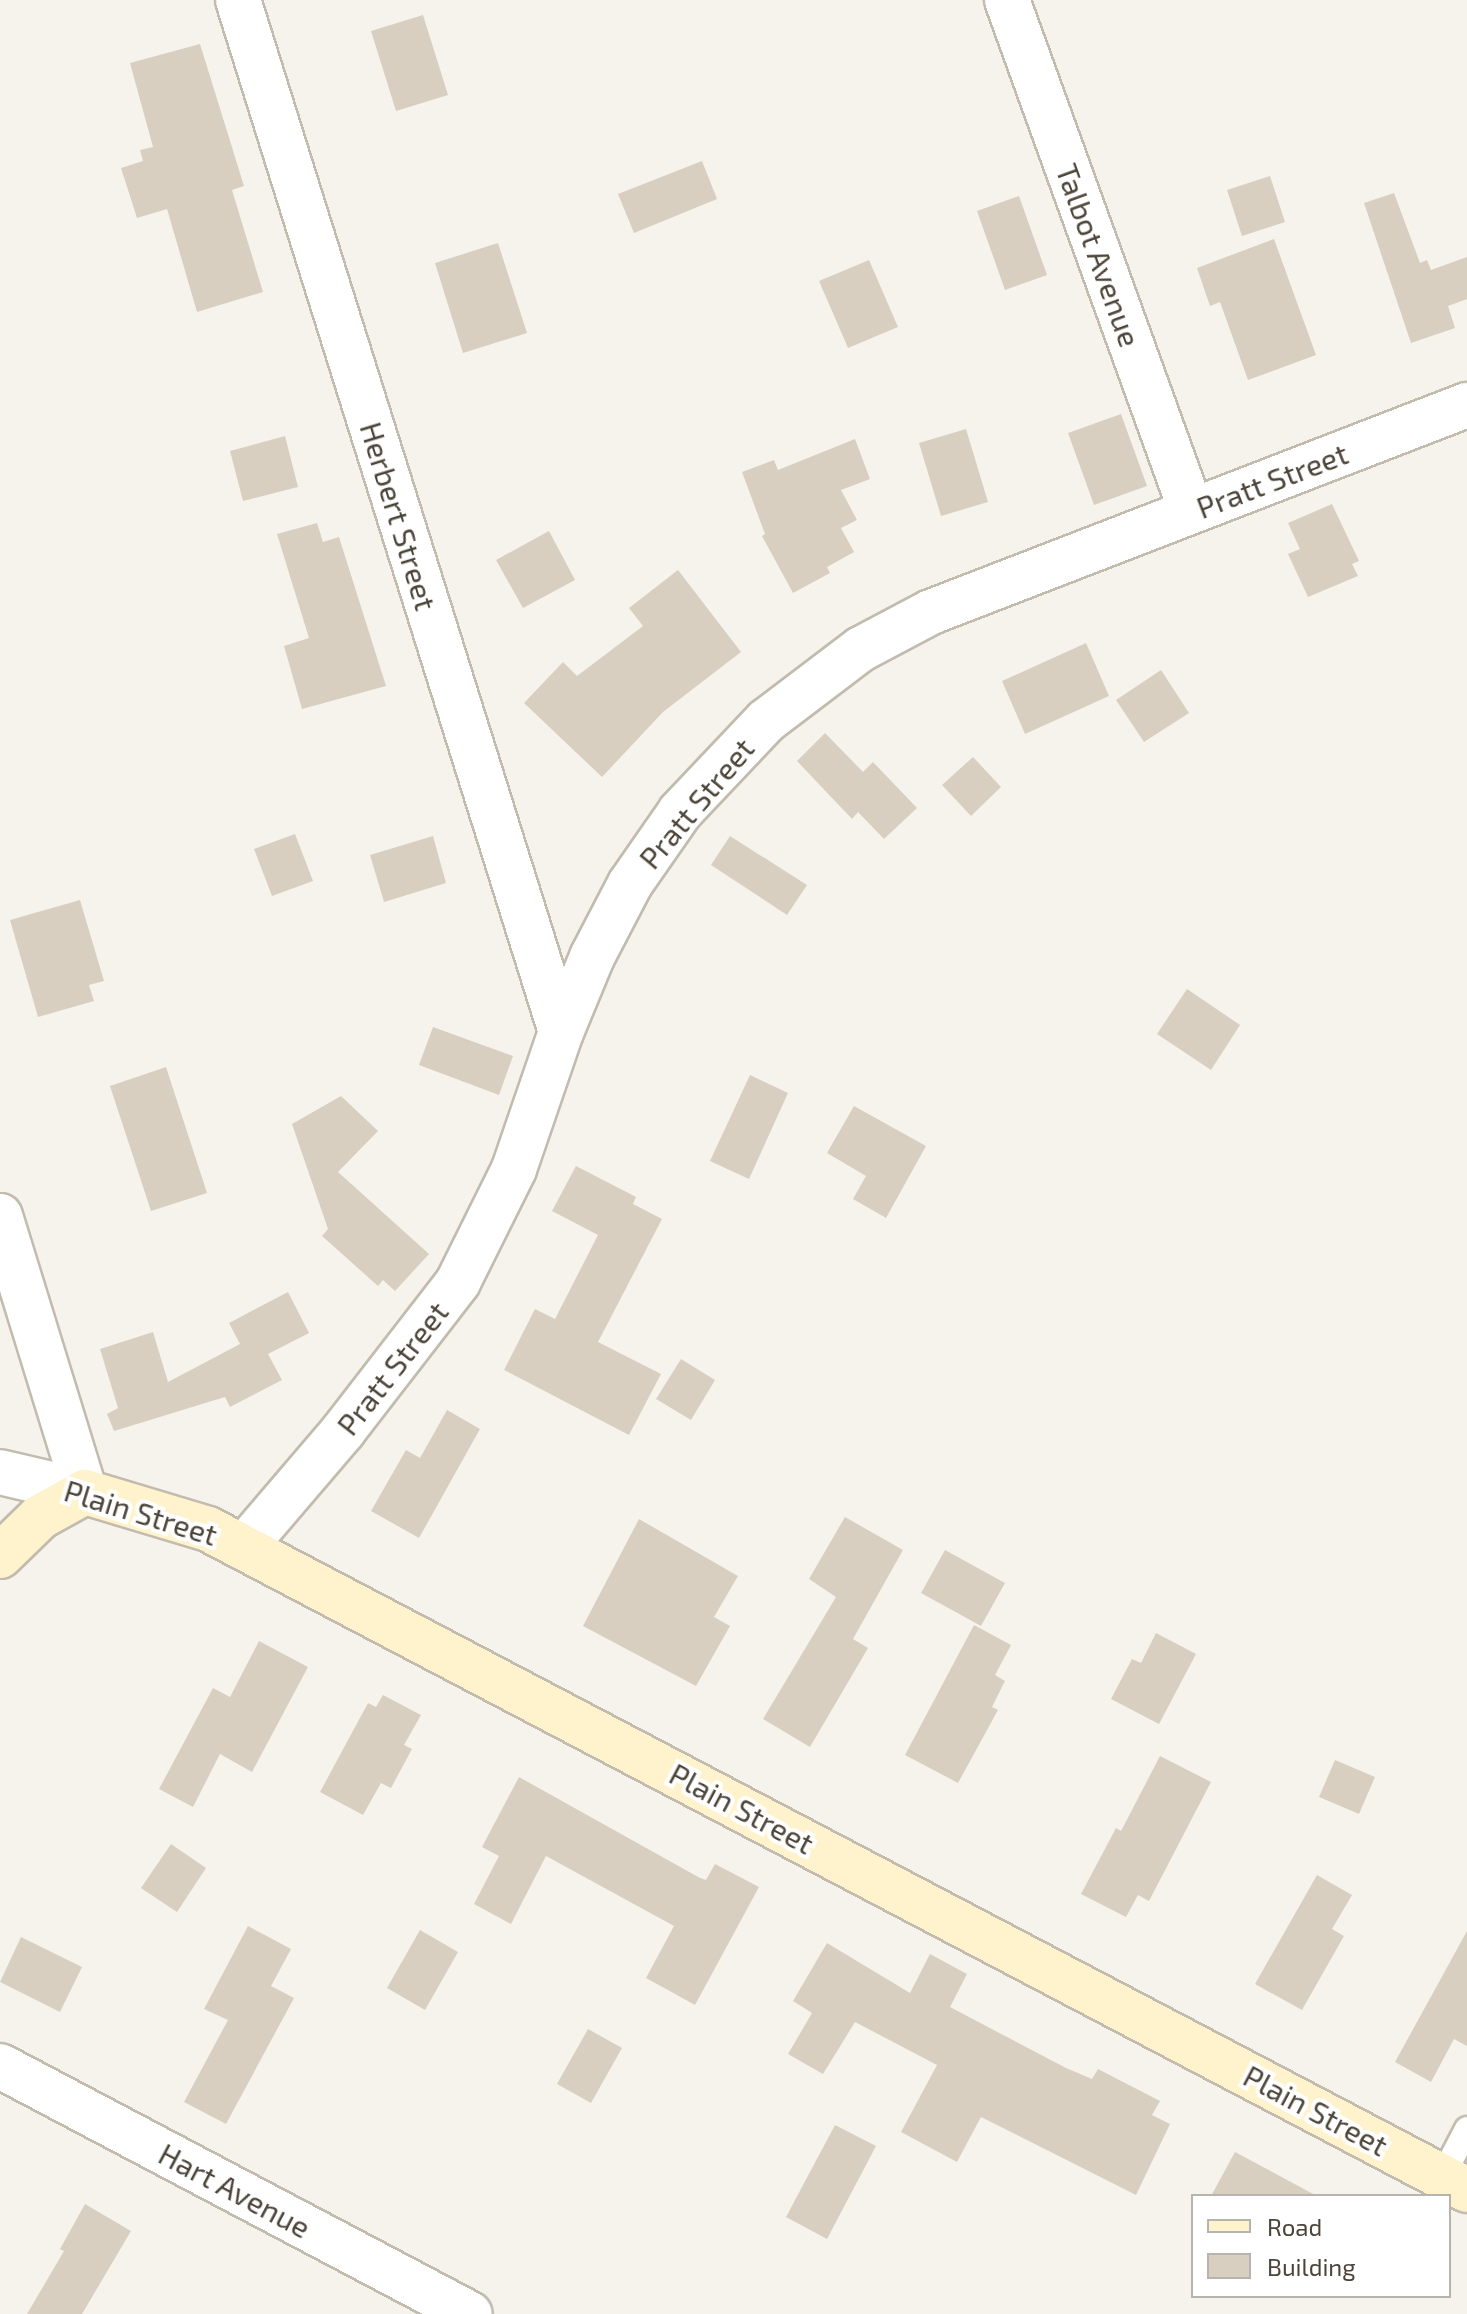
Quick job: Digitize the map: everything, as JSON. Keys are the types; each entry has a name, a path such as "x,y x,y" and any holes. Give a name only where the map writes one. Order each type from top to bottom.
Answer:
{"main road":[{"name":"Plain Street","path":"85,1492 176,1517 244,1547 1455,2183"},
{"path":"0,1556 40,1517 85,1492"}],"street":[{"name":"Herbert Street","path":"238,0 561,1032"},
{"name":"Talbot Avenue","path":"1007,0 1191,510"},
{"name":"Pratt Street","path":"244,1547 343,1431 458,1282 514,1169 561,1032 604,933 653,847 727,759 796,695 861,649 931,612 1467,405"},
{"path":"0,1216 85,1492"},
{"name":"Plain Street","path":"0,1472 85,1492"},
{"name":"Hart Avenue","path":"0,2066 470,2314"}],"lane":[{"path":"1455,2183 1467,2129"}],"building":[{"path":"423,15 448,95 396,111 371,31"},
{"path":"200,44 244,186 232,190 263,292 197,312 167,209 137,218 121,168 143,161 140,150 153,147 130,63"},
{"path":"702,161 717,199 634,233 618,194"},
{"path":"1270,176 1285,222 1242,236 1227,190"},
{"path":"1394,193 1420,263 1427,260 1431,270 1467,257 1467,299 1448,306 1455,328 1411,343 1364,203"},
{"path":"1019,196 1047,275 1005,290 977,211"},
{"path":"1274,239 1316,355 1248,380 1220,302 1210,306 1197,268"},
{"path":"498,243 527,333 463,353 435,263"},
{"path":"869,260 898,327 848,348 819,281"},
{"path":"1121,414 1147,486 1094,505 1068,433"},
{"path":"966,429 988,502 941,516 919,443"},
{"path":"285,436 298,487 243,501 230,451"},
{"path":"855,439 870,479 841,490 857,520 841,528 854,552 827,567 830,573 793,593 762,536 765,534 742,472 774,460 778,470"},
{"path":"1332,504 1359,561 1352,564 1358,576 1308,597 1288,554 1300,549 1288,523"},
{"path":"317,523 323,542 339,537 386,686 302,709 284,646 309,638 277,534"},
{"path":"549,531 575,580 523,608 496,560"},
{"path":"678,570 741,652 663,712 602,777 524,703 563,662 577,676 643,626 629,608"},
{"path":"1086,643 1109,696 1025,734 1002,681"},
{"path":"1161,670 1189,713 1144,742 1116,700"},
{"path":"825,733 863,772 873,762 917,808 884,839 858,812 852,819 797,761"},
{"path":"973,757 1001,787 971,816 942,785"},
{"path":"295,834 313,881 272,896 254,849"},
{"path":"433,836 446,883 384,902 370,855"},
{"path":"730,836 807,885 787,915 711,865"},
{"path":"80,900 104,981 89,985 94,1001 38,1017 10,920"},
{"path":"1187,989 1240,1025 1211,1070 1157,1034"},
{"path":"433,1027 513,1056 499,1095 419,1065"},
{"path":"166,1067 207,1193 151,1211 110,1086"},
{"path":"750,1075 788,1093 749,1179 710,1161"},
{"path":"341,1096 378,1131 338,1172 429,1254 395,1291 383,1280 378,1286 322,1236 328,1229 292,1124"},
{"path":"854,1106 926,1146 886,1218 853,1199 866,1176 827,1153"},
{"path":"576,1166 636,1197 633,1204 662,1219 598,1342 661,1374 629,1435 504,1370 535,1309 555,1319 598,1235 552,1211"},
{"path":"288,1292 309,1333 268,1354 282,1380 230,1407 225,1397 114,1431 107,1414 118,1408 100,1349 153,1332 168,1382 240,1344 229,1323"},
{"path":"681,1359 715,1380 691,1420 656,1399"},
{"path":"447,1410 480,1429 419,1538 371,1511 406,1450 420,1458"},
{"path":"845,1517 903,1550 853,1639 868,1648 810,1747 763,1719 836,1597 809,1579"},
{"path":"639,1519 738,1576 714,1617 730,1626 696,1686 583,1626"},
{"path":"945,1550 1005,1583 981,1626 921,1593"},
{"path":"974,1625 1011,1645 995,1675 1005,1681 992,1707 998,1710 958,1783 905,1755"},
{"path":"1156,1633 1196,1654 1159,1724 1111,1699 1132,1659 1141,1663"},
{"path":"259,1641 308,1667 252,1772 220,1754 193,1807 159,1789 213,1688 230,1697"},
{"path":"383,1695 421,1715 404,1745 412,1749 391,1788 381,1783 363,1815 320,1792 368,1703 376,1707"},
{"path":"1160,1756 1211,1782 1149,1901 1138,1895 1126,1917 1081,1894 1116,1828 1121,1831"},
{"path":"1335,1760 1375,1777 1359,1814 1319,1797"},
{"path":"519,1777 700,1878 706,1880 715,1864 759,1887 695,2005 646,1978 674,1926 546,1856 511,1924 474,1904 499,1856 482,1847"},
{"path":"171,1844 206,1868 177,1912 141,1888"},
{"path":"1317,1875 1352,1895 1332,1929 1344,1936 1302,2010 1255,1984"},
{"path":"248,1926 291,1949 271,1986 294,1998 226,2124 184,2102 228,2020 204,2009"},
{"path":"420,1930 458,1952 425,2010 387,1988"},
{"path":"1467,1931 1467,2046 1454,2039 1431,2082 1395,2062"},
{"path":"21,1937 82,1967 60,2012 0,1982"},
{"path":"827,1943 910,1993 930,1954 967,1974 950,2007 1066,2068 1092,2079 1098,2069 1160,2101 1152,2115 1170,2124 1136,2195 981,2117 957,2162 901,2132 937,2065 855,2022 823,2074 788,2054 812,2013 793,2001"},
{"path":"588,2029 622,2048 591,2103 557,2084"},
{"path":"835,2125 876,2146 827,2239 786,2217"},
{"path":"1235,2152 1313,2194 1212,2194"},
{"path":"85,2204 131,2231 82,2314 27,2314 64,2251 60,2249"}]}
